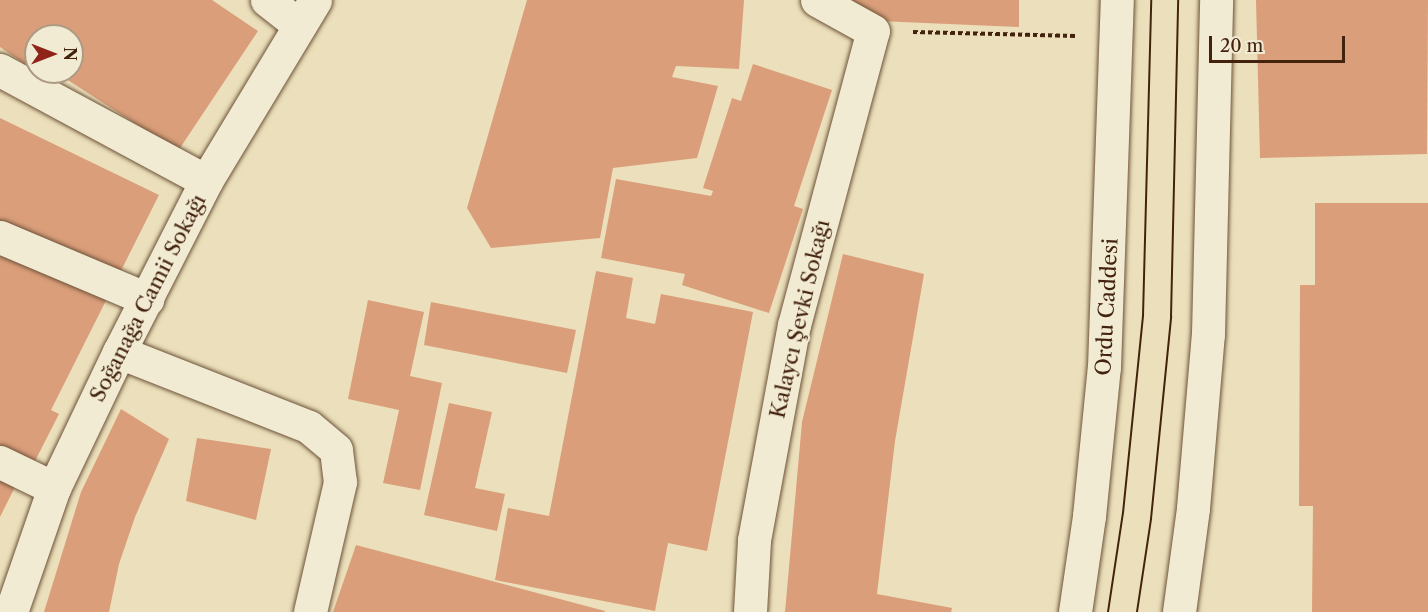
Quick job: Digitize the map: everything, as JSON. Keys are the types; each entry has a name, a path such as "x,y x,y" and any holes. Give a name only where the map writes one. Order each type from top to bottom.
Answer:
{"street":[{"path":"267,0 307,13"},
{"path":"817,0 873,31"},
{"name":"Ordu Caddesi","path":"1075,612 1104,367 1117,0"},
{"path":"1179,612 1193,508 1208,334 1216,0"},
{"name":"Soğanağa Camii Sokağı","path":"11,612 54,488 119,352 206,182 307,13"},
{"name":"Kalaycı Şevki Sokağı","path":"750,612 754,540 794,325 873,31"},
{"path":"0,70 206,182"},
{"path":"0,237 147,299"},
{"path":"119,352 309,427 336,450 340,482 310,612"},
{"path":"0,462 54,488"}],"path":[{"path":"873,31 1117,37"}],"building":[{"path":"0,0 212,0 258,31 178,151 74,84 84,84 84,24 24,24 24,64 0,47"},
{"path":"527,0 744,0 739,69 676,66 672,77 718,86 697,158 613,168 600,238 491,248 467,208"},
{"path":"850,0 1019,0 1019,27 879,21"},
{"path":"1256,0 1428,0 1427,154 1260,158"},
{"path":"753,64 832,90 794,206 803,209 769,313 682,285 685,274 601,258 616,179 711,196 713,191 703,188 732,98 741,101"},
{"path":"0,118 159,195 51,410 59,414 33,465 0,449"},
{"path":"1315,203 1428,203 1428,612 1312,612 1313,506 1299,506 1300,285 1315,285"},
{"path":"843,254 924,274 895,441 877,594 952,608 951,612 785,612 802,422"},
{"path":"596,271 633,278 626,318 655,324 661,294 753,312 707,551 668,543 655,611 495,580 508,508 549,516"},
{"path":"368,300 424,312 410,376 442,383 420,490 383,483 399,410 348,399"},
{"path":"431,302 576,330 567,373 424,345"},
{"path":"449,403 492,412 475,488 505,494 497,531 424,515"},
{"path":"121,409 169,439 135,517 119,564 109,612 44,612 81,492"},
{"path":"197,438 271,449 256,520 186,501"},
{"path":"0,472 18,481 0,517"},
{"path":"356,545 605,611 605,612 333,612"}],"tram line":[{"path":"1108,612 1123,513 1143,316 1151,0"},
{"path":"1137,612 1151,519 1171,317 1178,0"}]}
